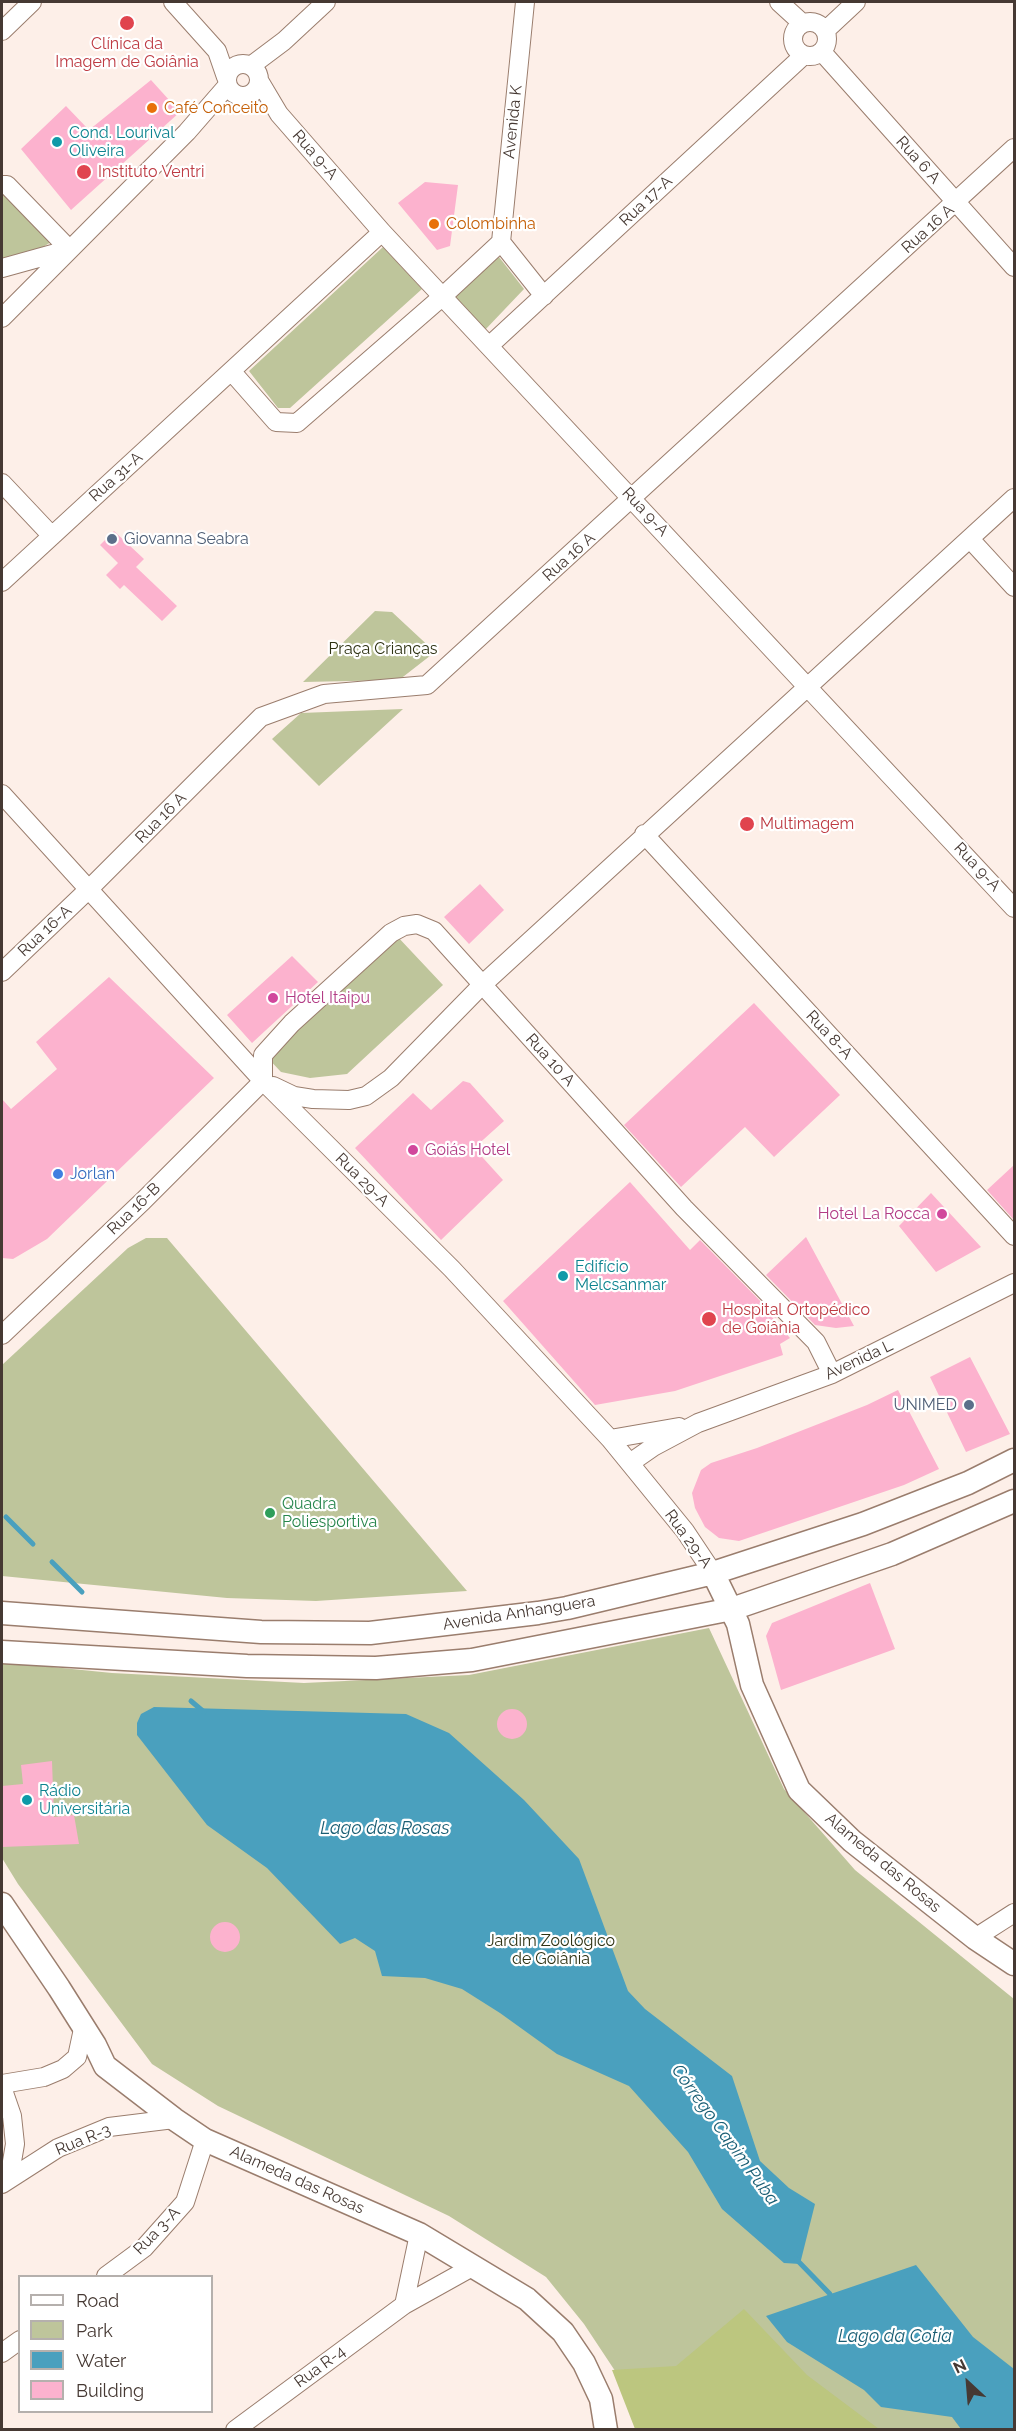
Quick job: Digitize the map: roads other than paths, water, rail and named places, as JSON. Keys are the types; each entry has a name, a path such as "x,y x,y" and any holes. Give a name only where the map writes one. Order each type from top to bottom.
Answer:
{"main road":[{"name":"Avenida Anhanguera","path":"2,1613 261,1632 370,1633 567,1608 713,1574 863,1524 968,1483 1014,1461"},
{"name":"Avenida Anhanguera","path":"2,1652 247,1666 376,1668 472,1660 732,1609 892,1554 952,1530 1014,1501"},
{"name":"Alameda das Rosas","path":"713,1574 738,1624 753,1685 799,1790 852,1841 975,1938 1014,1964"},
{"name":"Alameda das Rosas","path":"2,1904 105,2066 205,2140 419,2234 527,2299 563,2332 584,2363 601,2398 606,2430"}],"street":[{"path":"2,31 32,2"},
{"path":"173,2 245,80"},
{"path":"2,318 188,132 326,2"},
{"name":"Avenida K","path":"501,242 525,2"},
{"path":"779,2 801,23"},
{"path":"826,30 856,2"},
{"path":"815,22 826,30 828,42 822,52 813,57 803,56 794,47 793,33 801,23 815,22"},
{"name":"Rua 6 A","path":"822,52 1014,267"},
{"name":"Rua 17-A","path":"489,346 803,56"},
{"name":"Rua 9-A","path":"245,80 279,114 382,232 1014,908"},
{"name":"Rua 16 A","path":"89,889 261,717 324,694 427,685 633,499 1014,148"},
{"path":"2,184 6,185 69,249"},
{"name":"Rua 31-A","path":"2,582 382,232"},
{"path":"232,372 276,422 297,423 443,296 501,242 544,296"},
{"path":"2,268 69,249"},
{"path":"2,483 52,536"},
{"path":"263,1081 294,1096 349,1100 366,1096 391,1078 482,985 644,834 1014,498"},
{"path":"970,539 1014,587"},
{"name":"Rua 29-A","path":"2,794 263,1081 452,1269 610,1439 685,1531 713,1574"},
{"name":"Rua 8-A","path":"644,834 1014,1236"},
{"name":"Rua 16-A","path":"2,972 89,889"},
{"name":"Rua 10 A","path":"263,1081 263,1055 292,1023 391,933 404,926 417,924 434,931 684,1208 816,1342 832,1374"},
{"name":"Rua 16-B","path":"2,1335 144,1201 263,1081"},
{"name":"Avenida L","path":"630,1463 653,1446 698,1423 832,1374 1014,1283"},
{"name":"Avenida L","path":"610,1439 698,1423"},
{"path":"975,1938 1014,1913"},
{"path":"5,2182 15,2144 12,2116 2,2086 44,2077 63,2069 77,2057 83,2029"},
{"name":"Rua R-3","path":"5,2182 58,2148 109,2127 174,2119"},
{"name":"Rua 3-A","path":"109,2275 144,2248 185,2202 205,2140"},
{"path":"404,2305 419,2234"},
{"name":"Rua R-4","path":"235,2430 404,2305 474,2266"},
{"path":"2,2354 18,2342"}],"water":[{"name":"Lago das Rosas","path":"154,1707 406,1714 449,1733 524,1800 579,1859 628,1991 645,2009 732,2076 760,2161 789,2188 815,2204 800,2264 784,2263 722,2209 688,2152 629,2086 557,2054 462,1989 425,1978 382,1976 375,1951 355,1938 340,1944 267,1868 207,1825 137,1735 137,1723 141,1714"},
{"name":"Lago da Cotia","path":"916,2265 973,2337 1014,2369 1014,2429 961,2429 952,2417 881,2407 864,2390 787,2342 766,2316"}],"waterway":[{"name":"Córrego Capim Puba","path":"6,1517 33,1544"},
{"name":"Córrego Capim Puba","path":"52,1562 82,1592"},
{"name":"Córrego Capim Puba","path":"191,1701 204,1712"},
{"path":"796,2259 830,2294"}],"place":[{"name":"Clínica da Imagem de Goiânia","path":"127,23"},
{"name":"Café Conceito","path":"152,108"},
{"name":"Cond. Lourival Oliveira","path":"57,142"},
{"name":"Instituto Ventri","path":"84,172"},
{"name":"Colombinha","path":"434,224"},
{"name":"Giovanna Seabra","path":"112,539"},
{"name":"Multimagem","path":"747,824"},
{"name":"Hotel Itaipu","path":"273,998"},
{"name":"Goiás Hotel","path":"413,1150"},
{"name":"Jorlan","path":"58,1174"},
{"name":"Hotel La Rocca","path":"942,1214"},
{"name":"Edifício Melcsanmar","path":"563,1276"},
{"name":"Hospital Ortopédico de Goiânia","path":"709,1319"},
{"name":"UNIMED","path":"969,1405"},
{"name":"Quadra Poliesportiva","path":"270,1513"},
{"name":"Rádio Universitária","path":"27,1800"}],"park label":[{"name":"Praça Crianças","path":"383,649"},
{"name":"Jardim Zoológico de Goiânia","path":"551,1950"}]}
